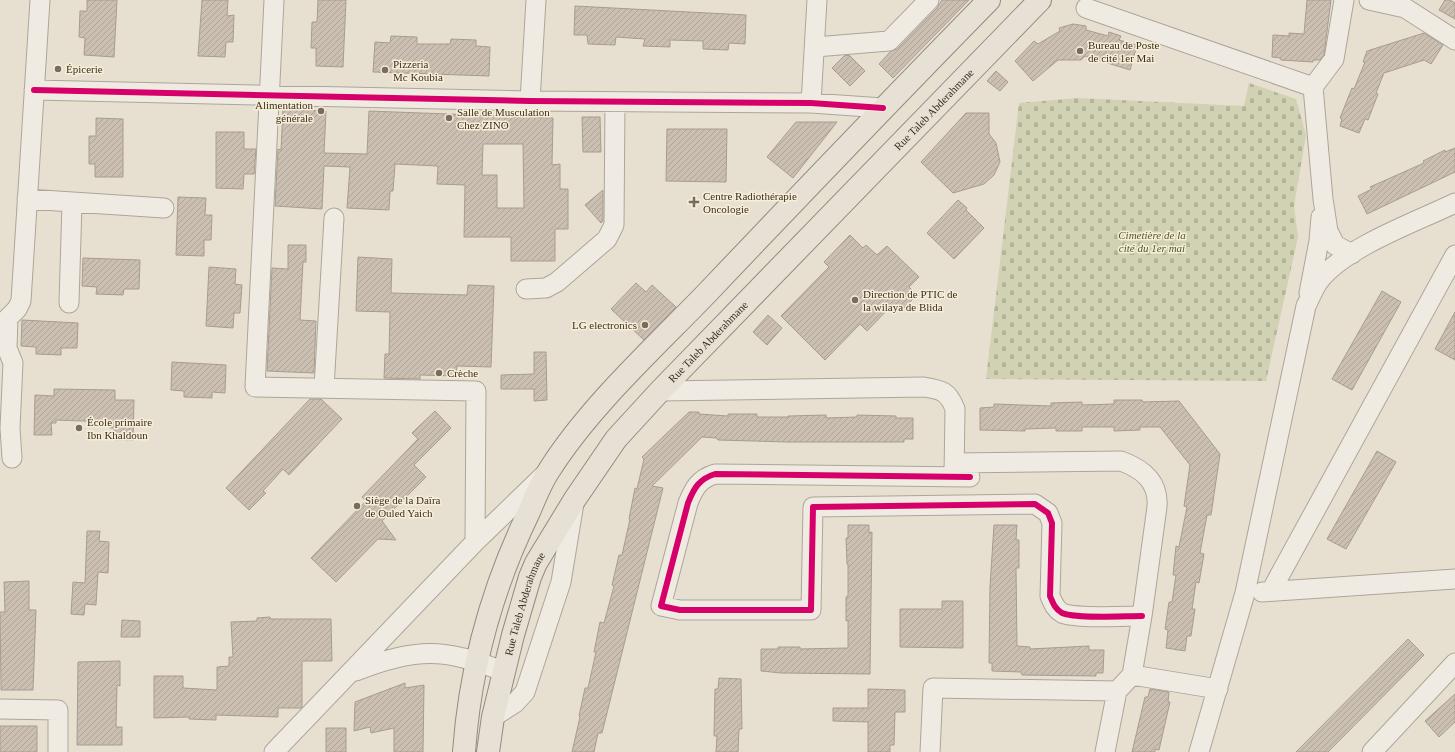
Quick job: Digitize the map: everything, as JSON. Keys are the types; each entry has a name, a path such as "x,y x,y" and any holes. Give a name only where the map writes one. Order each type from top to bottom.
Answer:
{"main road":[{"path":"465,746 477,660 497,583 514,542 548,471 598,407 883,108 989,0"},
{"name":"Rue Taleb Abderahmane","path":"488,752 493,717 513,634 536,563 574,499 616,439 660,391 1040,0"}],"street":[{"path":"12,458 10,428 13,363 7,348 8,318 17,309 20,301 40,0"},
{"path":"274,0 255,387 476,391 475,542"},
{"path":"530,101 536,0"},
{"path":"811,103 817,0"},
{"path":"815,47 889,41 929,0"},
{"path":"1344,0 1334,58 1314,87 1323,199 1328,231 1335,245 1352,254"},
{"path":"1369,0 1405,8 1455,40"},
{"path":"1086,8 1314,87"},
{"path":"34,90 269,94 530,101 811,103 883,108"},
{"path":"526,289 546,288 557,282 607,239 614,225 615,102"},
{"path":"27,199 164,208"},
{"path":"1200,752 1244,593 1320,241 1323,199"},
{"path":"69,303 72,202"},
{"path":"1306,306 1319,281 1338,262 1455,203"},
{"path":"324,388 334,218"},
{"path":"1271,591 1455,255"},
{"path":"660,391 917,387 937,389 946,393 951,399 955,409 962,469 970,506"},
{"path":"1105,752 1117,691 1132,675 1142,616 1157,500 1151,480 1135,466 1121,461 962,469 715,474 705,477 694,487 688,503 662,606 680,610 811,610 813,507 1035,504 1048,513 1052,523 1050,596 1053,605 1062,613 1074,615 1142,616"},
{"path":"274,752 475,542 548,471"},
{"path":"493,717 515,703 525,692 561,582 574,499"},
{"path":"1244,593 1455,579"},
{"path":"350,673 386,659 420,654 445,653 477,660 504,672"},
{"path":"1372,752 1455,663"},
{"path":"1132,675 1218,689"},
{"path":"930,752 933,688 1117,691"},
{"path":"0,709 58,710 58,752"}],"green space":[{"name":"Cimetière de la cité du 1er mai","path":"1249,83 1296,99 1306,135 1294,206 1298,237 1266,381 986,379 1019,103 1078,98 1244,106"}],"building":[{"path":"87,0 117,0 114,57 84,55 85,38 79,37 80,11 87,11"},
{"path":"202,0 228,0 227,16 234,15 233,42 226,42 225,57 198,56"},
{"path":"318,0 346,0 343,67 316,66 316,48 311,48 312,22 317,22"},
{"path":"942,0 969,0 893,78 879,64 891,51 897,49 937,8"},
{"path":"1307,0 1331,0 1324,55 1320,60 1313,60 1313,62 1281,60 1280,58 1272,57 1273,35 1289,36 1289,33 1304,34"},
{"path":"1445,0 1450,0 1455,3 1455,19 1439,10"},
{"path":"575,6 746,15 745,44 729,43 728,50 703,49 703,41 670,40 670,47 643,46 645,39 616,37 615,45 588,44 587,35 574,35"},
{"name":"Bureau de Poste de cité 1er Mai","path":"1073,24 1086,26 1086,30 1108,36 1109,32 1121,36 1119,40 1137,45 1130,70 1085,56 1081,60 1058,60 1033,81 1015,61 1034,41 1038,44 1060,31 1059,28"},
{"path":"1424,33 1443,45 1431,64 1424,60 1384,73 1368,120 1365,119 1359,133 1340,126 1342,119 1340,118 1352,88 1354,89 1365,62 1363,62 1367,51"},
{"path":"391,36 417,37 417,44 450,44 451,39 476,40 476,46 490,47 489,76 373,72 375,42 390,43"},
{"path":"849,55 865,71 850,86 832,68 844,56"},
{"path":"996,71 1008,82 1000,91 987,81"},
{"path":"283,109 326,111 324,153 367,154 369,111 553,118 552,165 560,164 560,189 568,189 568,229 555,229 555,261 511,261 511,237 464,237 465,185 437,184 438,166 395,164 393,191 390,191 389,210 347,208 350,167 324,166 322,209 275,206 278,149 281,150","holes":["483,144 523,144 524,208 497,208 497,175 482,175"]},
{"path":"966,113 989,113 989,134 996,143 1000,162 994,175 984,184 953,193 921,162"},
{"path":"582,117 600,117 601,152 583,152"},
{"path":"96,118 123,119 123,177 95,177 95,164 89,164 89,136 96,136"},
{"path":"796,122 837,122 793,178 767,157"},
{"path":"667,129 727,129 726,182 666,181"},
{"path":"216,132 244,132 244,149 256,149 254,174 244,174 243,189 216,188"},
{"path":"1455,148 1455,172 1367,214 1358,196 1372,189 1370,187 1424,163 1423,161 1445,150 1445,152"},
{"path":"603,190 603,221 601,223 585,205"},
{"path":"178,197 206,198 205,215 212,215 211,240 204,240 204,256 176,255"},
{"path":"958,200 984,228 954,259 927,233"},
{"name":"Direction de PTIC de la wilaya de Blida","path":"850,235 863,248 866,245 877,255 887,246 919,277 909,287 917,295 900,312 892,305 867,331 860,324 825,360 781,316 829,267 824,262"},
{"path":"288,245 306,245 306,262 303,262 300,320 316,321 314,373 267,371 272,268 288,269"},
{"path":"358,257 392,259 391,293 467,295 468,285 494,286 491,367 457,366 456,376 420,375 420,379 384,378 385,354 389,354 390,312 356,311"},
{"path":"83,258 140,260 139,289 124,289 123,295 96,294 97,287 82,286"},
{"path":"209,267 236,269 235,284 242,285 240,313 234,313 233,328 206,326"},
{"name":"LG electronics","path":"636,283 646,292 652,285 676,307 644,340 611,309"},
{"path":"1382,291 1401,302 1352,390 1332,379"},
{"path":"1455,312 1455,360 1435,349"},
{"path":"768,315 782,328 767,345 753,332"},
{"path":"22,320 78,323 77,348 61,348 61,355 36,354 36,347 21,346"},
{"path":"534,352 546,352 547,400 534,401 534,389 501,389 501,375 534,374"},
{"path":"172,362 226,365 225,393 212,392 212,398 184,397 184,391 171,390"},
{"path":"54,389 115,390 115,400 134,400 133,440 114,440 114,428 110,428 110,422 56,420 56,423 51,423 52,435 34,435 35,395 54,396"},
{"path":"310,399 321,399 342,419 289,475 283,469 263,491 266,493 249,510 226,488"},
{"path":"1114,400 1142,400 1143,402 1179,401 1220,454 1211,515 1207,515 1200,553 1204,554 1199,583 1196,582 1192,609 1195,609 1191,636 1187,636 1185,651 1166,648 1168,630 1165,629 1169,602 1172,602 1176,575 1173,575 1176,546 1179,547 1187,507 1184,506 1190,465 1160,427 1140,427 1140,430 1114,431 1114,427 1082,427 1082,431 1056,431 1056,428 1025,429 1025,431 980,430 980,408 994,407 994,404 1051,406 1051,403 1082,402 1082,405 1114,404"},
{"path":"435,411 451,428 414,465 426,477 382,521 396,540 378,539 336,582 311,558 366,501 362,497 418,439 412,433"},
{"path":"689,412 728,416 728,414 757,414 757,417 826,415 826,418 857,417 857,415 913,418 913,439 904,439 904,442 787,442 718,440 717,438 702,437 652,486 663,488 602,733 598,733 594,752 572,752 585,688 588,688 596,652 594,652 600,622 604,623 614,586 612,585 619,555 622,555 635,488 637,489 644,459 642,457"},
{"path":"1377,451 1396,462 1346,549 1327,539"},
{"path":"848,525 869,525 869,533 872,532 870,674 781,673 761,671 761,649 778,649 778,647 800,647 800,649 848,648 846,597 848,596 848,564 846,538 848,538"},
{"path":"994,525 1017,525 1016,540 1019,540 1019,568 1016,568 1017,646 1030,647 1030,649 1089,646 1089,650 1104,650 1103,673 1096,673 1096,676 1022,675 1021,672 992,671 992,663 989,663 990,586"},
{"path":"87,531 100,531 99,541 109,542 108,573 98,572 96,605 85,604 84,615 71,614 73,582 85,583"},
{"path":"29,581 29,610 36,610 33,690 1,690 0,612 5,612 4,582"},
{"path":"942,601 963,601 963,648 900,647 900,609 942,609"},
{"path":"270,617 270,619 331,619 332,661 302,661 301,708 278,708 278,717 216,715 216,720 189,719 189,717 154,718 154,676 183,676 183,688 217,690 217,667 229,666 229,657 233,657 231,622 257,621 257,618"},
{"path":"122,620 140,621 140,637 121,637"},
{"path":"1408,639 1424,655 1328,752 1296,752"},
{"path":"120,661 120,686 117,685 116,727 122,727 122,745 77,745 78,662"},
{"path":"719,678 741,679 742,729 739,729 738,752 716,752 717,736 714,736 715,689 718,689"},
{"path":"405,683 405,688 424,685 423,752 394,752 394,728 371,733 370,727 354,731 355,702"},
{"path":"868,689 905,690 905,712 895,712 894,745 890,745 890,752 868,752 868,722 833,721 833,708 868,708"},
{"path":"1150,689 1169,692 1168,702 1170,702 1159,750 1155,749 1155,752 1132,752 1145,697 1148,697"},
{"path":"1455,694 1455,722 1439,737 1425,721"},
{"path":"0,726 37,726 37,752 0,752"},
{"path":"326,728 346,728 346,752 326,752"}],"cycle path":[{"path":"34,90 530,101 811,103 883,108"},
{"path":"970,477 715,474 709,476 701,481 692,493 688,503 661,606 680,610 811,610 813,507 1035,504 1048,513 1052,523 1050,596 1054,606 1062,613 1069,615 1101,617 1142,616"}],"place":[{"name":"Bureau de Poste de cité 1er Mai","path":"1080,51"},
{"name":"Épicerie","path":"58,69"},
{"name":"Pizzeria Mc Koubia","path":"385,70"},
{"name":"Alimentation générale","path":"321,111"},
{"name":"Salle de Musculation Chez ZINO","path":"449,118"},
{"name":"Centre Radiothérapie Oncologie","path":"694,202"},
{"name":"Direction de PTIC de la wilaya de Blida","path":"855,300"},
{"name":"LG electronics","path":"645,325"},
{"name":"Crèche","path":"439,373"},
{"name":"École primaire Ibn Khaldoun","path":"79,428"},
{"name":"Siège de la Daïra de Ouled Yaich","path":"357,506"}]}
